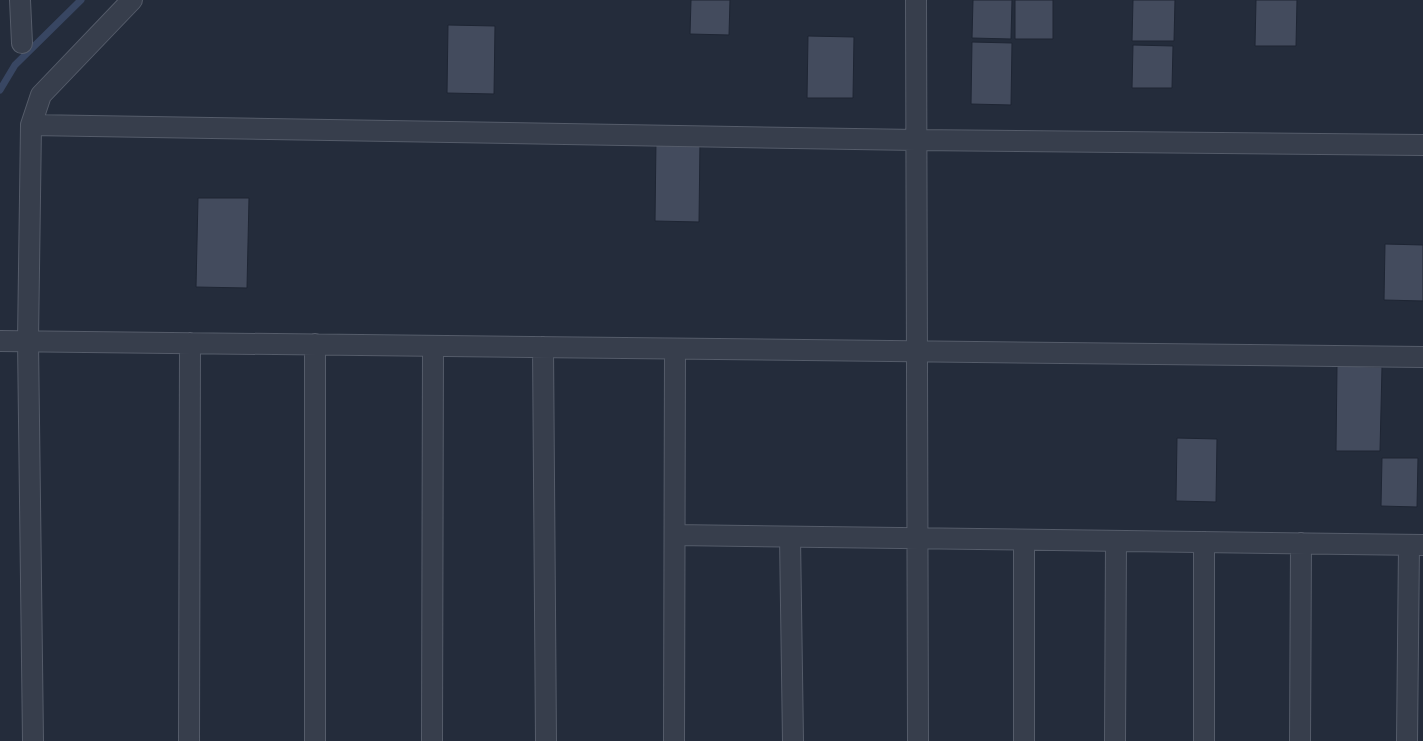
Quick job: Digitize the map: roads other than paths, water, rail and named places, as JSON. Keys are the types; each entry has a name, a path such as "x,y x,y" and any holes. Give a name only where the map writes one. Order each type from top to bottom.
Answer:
{"street":[{"path":"20,0 22,44"},
{"path":"33,741 28,341 31,125 41,95 132,0"},
{"path":"916,0 918,741"},
{"path":"31,125 916,140 1423,145"},
{"path":"0,341 1423,357"},
{"path":"189,741 190,343"},
{"path":"315,344 315,741"},
{"path":"432,741 433,346"},
{"path":"543,347 546,741"},
{"path":"674,741 675,349"},
{"path":"675,535 1416,545 1406,741"},
{"path":"790,537 793,741"},
{"path":"1024,540 1024,741"},
{"path":"1115,741 1116,541"},
{"path":"1204,542 1204,741"},
{"path":"1300,741 1301,543"}],"waterway":[{"path":"0,90 15,65 81,0"}]}
